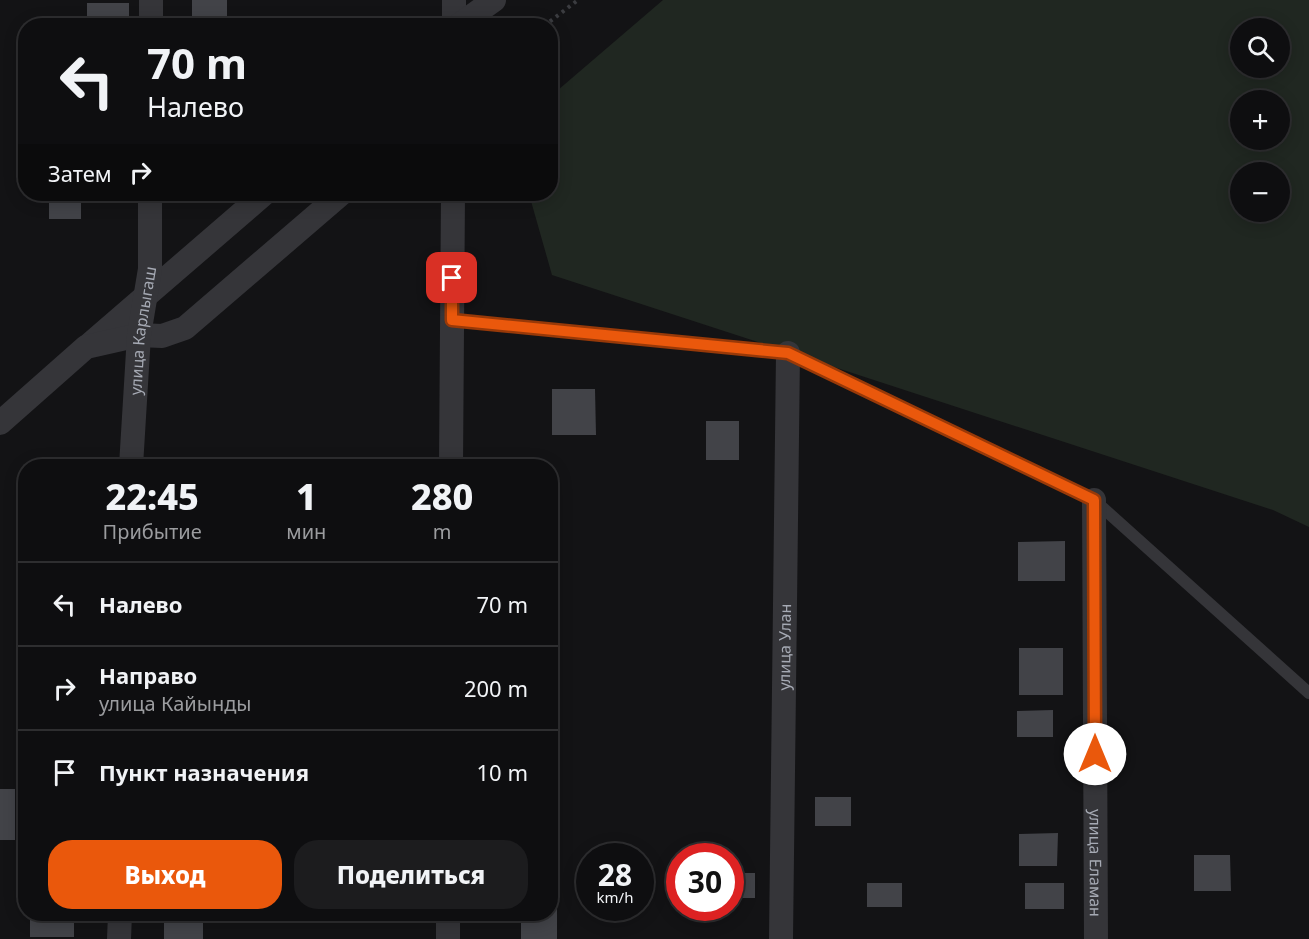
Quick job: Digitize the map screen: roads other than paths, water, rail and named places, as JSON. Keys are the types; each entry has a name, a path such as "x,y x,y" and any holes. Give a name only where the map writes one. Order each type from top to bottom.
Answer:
{"street":[{"path":"151,0 151,18"},
{"path":"454,0 455,18"},
{"path":"468,18 494,0"},
{"name":"улица Карлыгаш","path":"131,459 139,335 150,269 150,201"},
{"path":"0,423 256,201"},
{"path":"86,347 139,335 162,336 185,328 333,201"},
{"path":"451,459 453,201"},
{"name":"улица Улан","path":"781,939 788,353"},
{"name":"улица Еламан","path":"1094,500 1096,939"},
{"path":"119,939 120,921"},
{"path":"448,921 448,939"}],"lane":[{"path":"452,320 788,353 1094,500 1309,693"}]}
